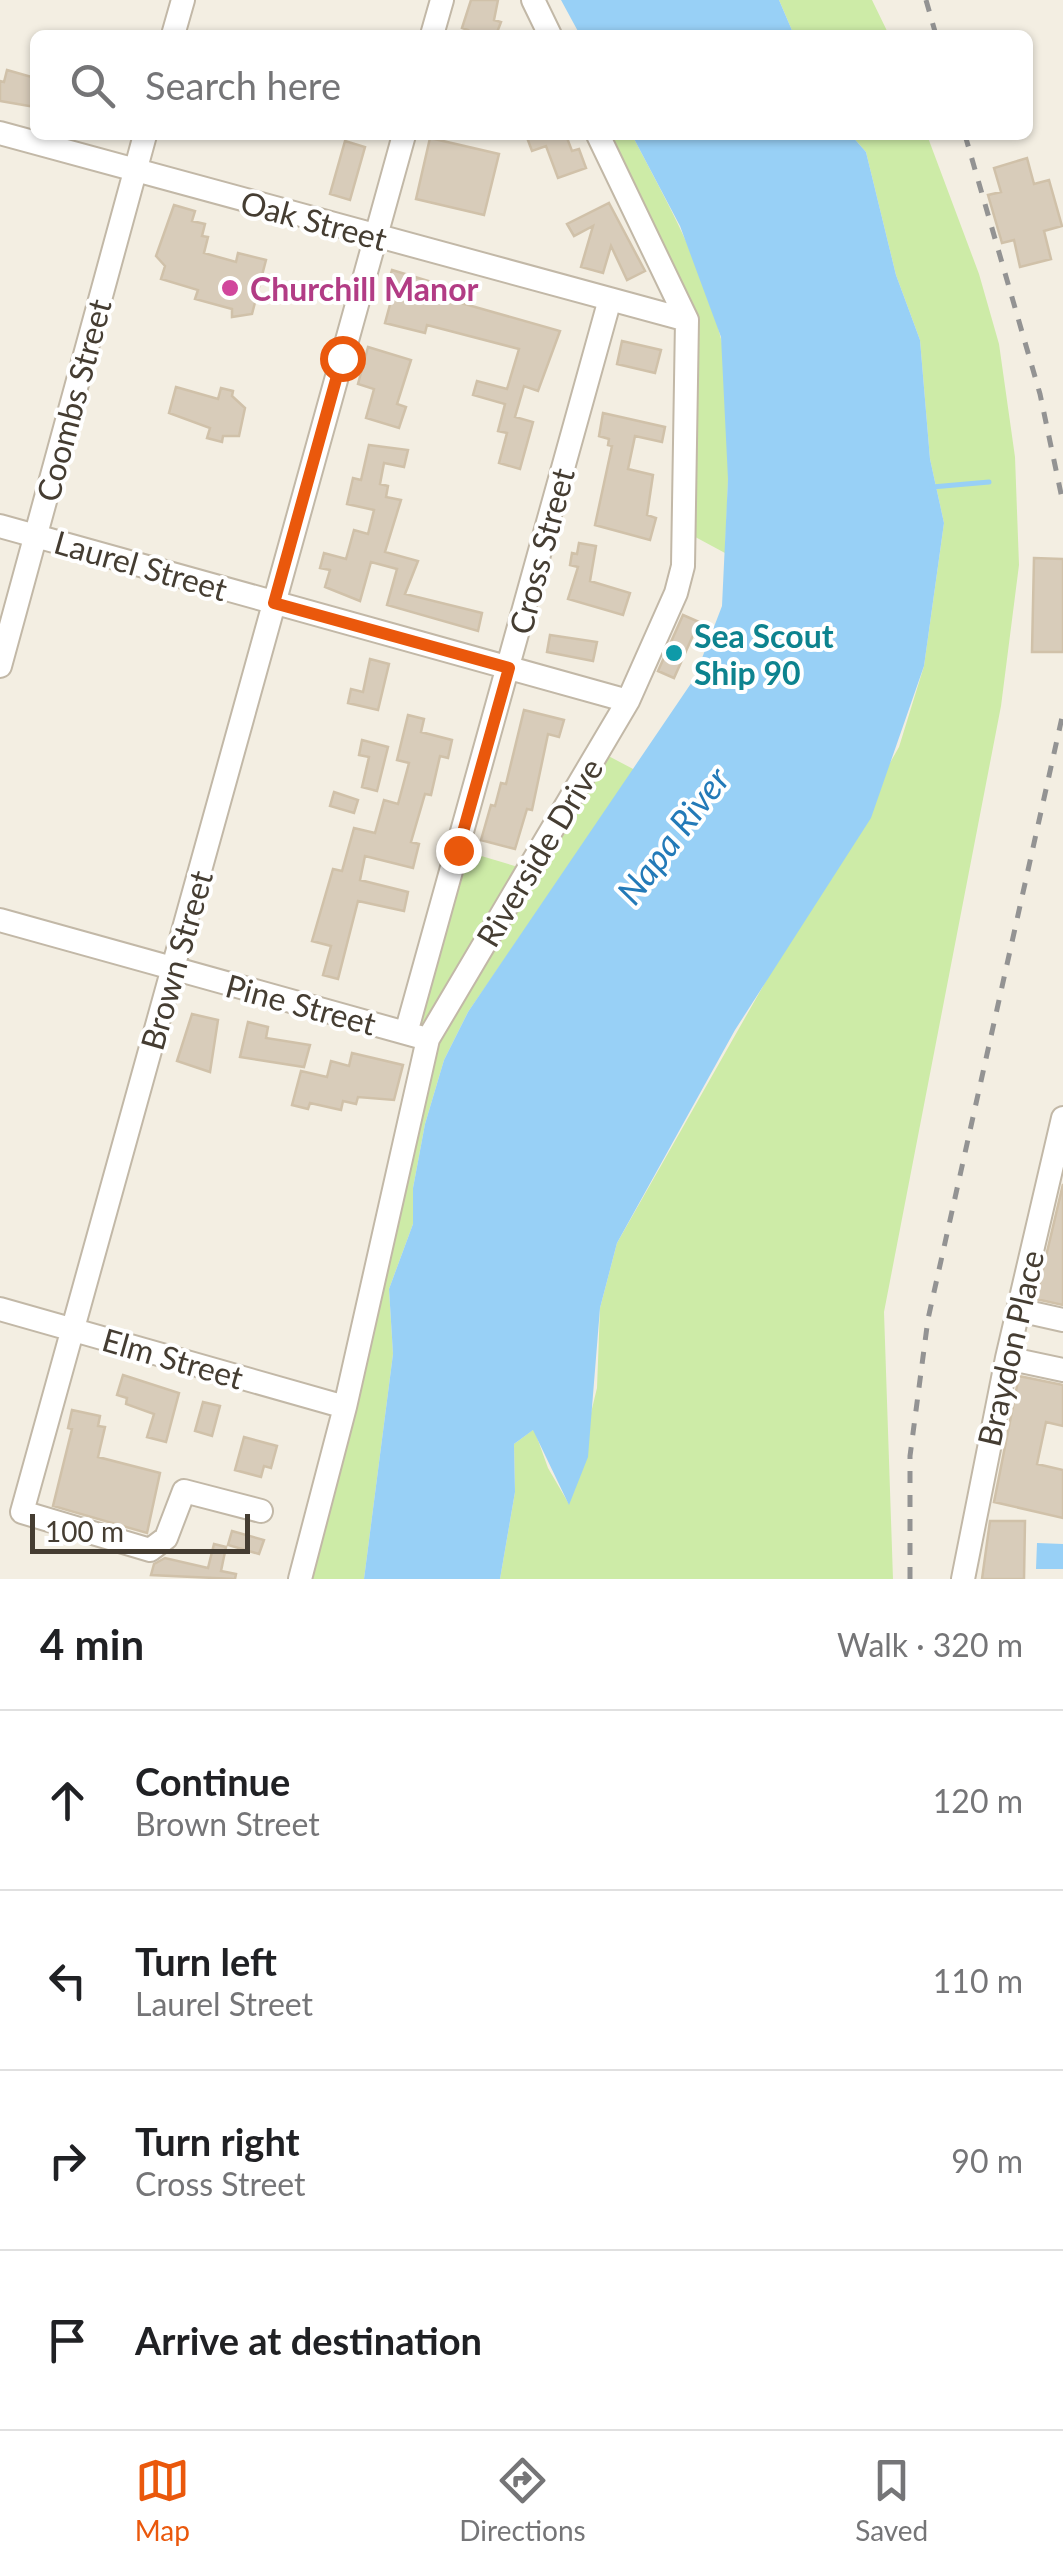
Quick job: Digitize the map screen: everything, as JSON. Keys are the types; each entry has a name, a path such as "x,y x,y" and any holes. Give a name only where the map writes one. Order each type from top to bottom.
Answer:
{"street":[{"path":"175,30 184,0"},
{"path":"433,30 442,0"},
{"path":"533,0 548,30"},
{"name":"Oak Street","path":"0,133 687,320"},
{"name":"Coombs Street","path":"0,666 144,140"},
{"name":"Brown Street","path":"261,1511 184,1491 166,1538 150,1550 22,1512 403,140"},
{"name":"Riverside Drive","path":"300,1579 345,1407 417,1036 628,701 684,566 687,320 600,140"},
{"name":"Cross Street","path":"417,1036 509,668 610,299"},
{"name":"Laurel Street","path":"0,526 628,701"},
{"name":"Pine Street","path":"0,920 417,1036"},
{"name":"Braydon Place","path":"963,1579 1007,1358 1063,1118"},
{"name":"Elm Street","path":"0,1310 345,1407"},
{"path":"1018,1310 1063,1320"},
{"path":"1007,1358 1063,1370"}],"green space":[{"path":"779,0 872,0 887,30 792,30"},
{"path":"600,140 635,140 683,234 714,312 728,387 725,553 686,532 687,320"},
{"path":"855,140 929,140 979,274 999,344 1015,457 1019,565 1001,706 884,1312 893,1579 500,1579 515,1492 514,1444 534,1429 548,1468 569,1504 597,1388 600,1308 617,1243 899,747 924,666 944,523 930,459 920,340 896,275 866,152"},
{"path":"599,751 635,770 468,1012 444,1060 425,1124 413,1188 413,1224 389,1289 393,1354 364,1579 300,1579 428,1040 406,1033 458,849 528,870"}],"water":[{"path":"561,0 779,0 792,30 577,30"},
{"name":"Napa River","path":"635,140 855,140 866,152 896,275 920,340 930,459 944,523 924,666 871,818 735,1030 617,1243 600,1308 588,1457 569,1505 533,1430 514,1444 515,1492 500,1579 364,1579 393,1354 389,1289 413,1224 413,1188 425,1124 444,1060 468,1012 694,679 722,606 728,479 721,337 680,226"},
{"path":"1037,1543 1063,1544 1063,1569 1036,1569"}],"building":[{"path":"471,0 498,0 494,20 501,22 498,30 462,28"},
{"path":"7,70 30,77 30,106 0,101 0,81 4,82"},
{"path":"430,140 499,154 484,215 416,199"},
{"path":"528,140 568,140 572,151 579,149 586,168 558,178 546,146 532,151"},
{"path":"345,141 365,147 350,200 330,194"},
{"path":"1027,158 1034,184 1049,180 1062,226 1044,231 1051,259 1020,267 1014,240 1002,243 988,195 1001,192 994,168"},
{"path":"609,203 645,271 627,280 611,246 603,273 581,267 593,226 574,236 567,224"},
{"path":"174,205 195,211 192,221 205,224 202,236 208,237 204,253 236,262 238,253 266,260 252,314 232,317 232,309 195,299 198,290 161,279 165,266 156,256"},
{"path":"392,270 432,282 429,294 560,331 538,391 524,386 515,417 533,422 520,469 499,463 507,433 498,431 505,404 473,395 477,381 507,389 519,349 427,325 425,333 385,323 392,297 385,295"},
{"path":"622,341 661,350 655,373 617,364"},
{"path":"368,347 411,360 397,404 406,407 399,428 366,418 374,389 358,384"},
{"path":"176,387 218,399 221,388 233,391 232,396 245,408 239,436 223,436 222,442 207,438 210,428 169,413"},
{"path":"603,413 665,427 662,442 635,436 628,469 653,475 647,515 656,518 650,540 595,525 612,446 608,445 609,439 599,436"},
{"path":"369,445 408,450 404,467 384,463 380,484 388,486 386,497 401,500 385,552 418,561 405,594 482,613 478,631 387,605 397,569 371,562 360,601 325,587 330,570 320,568 324,553 346,559 354,530 368,534 374,510 347,504 353,478 361,480"},
{"path":"579,543 596,546 590,581 630,593 623,615 568,599 578,567 570,565 572,553 577,554"},
{"path":"1034,558 1063,559 1063,652 1032,652"},
{"name":"Sea Scout Ship 90","path":"683,615 699,622 674,678 658,671"},
{"path":"550,635 597,642 593,661 547,652"},
{"path":"370,659 389,664 378,710 348,703 351,689 363,692"},
{"path":"524,710 564,720 559,737 548,734 532,810 527,809 515,849 481,840 491,805 495,806 501,783 506,784"},
{"path":"408,715 424,719 421,732 452,740 448,758 440,756 431,795 425,794 411,842 419,844 413,868 365,856 360,880 408,892 404,911 358,901 338,979 323,975 331,946 312,941 333,869 342,871 354,828 375,833 384,800 398,804 409,763 397,760"},
{"path":"362,740 388,747 377,791 362,787 369,757 359,755"},
{"path":"334,792 358,800 354,813 330,806"},
{"path":"192,1014 218,1020 210,1072 177,1061"},
{"path":"248,1022 268,1027 266,1038 310,1045 304,1067 240,1057"},
{"path":"352,1053 403,1065 394,1100 358,1097 356,1104 343,1101 341,1110 310,1103 308,1109 292,1105 301,1071 327,1077 331,1061 349,1066"},
{"path":"1063,1184 1063,1305 1036,1299"},
{"path":"123,1375 179,1393 166,1442 147,1437 154,1414 126,1404 127,1398 117,1395"},
{"path":"1019,1376 1063,1385 1063,1426 1046,1422 1037,1464 1063,1470 1063,1518 994,1502"},
{"path":"203,1402 220,1406 212,1436 195,1431"},
{"path":"72,1410 100,1416 98,1426 105,1427 98,1457 160,1473 147,1533 53,1506 72,1429 68,1428"},
{"path":"244,1437 277,1446 271,1468 264,1466 261,1477 235,1470"},
{"path":"990,1521 1025,1521 1024,1579 982,1579"},
{"path":"232,1531 264,1540 259,1554 228,1545"},
{"path":"214,1544 226,1547 221,1571 236,1574 235,1579 151,1575 154,1564 165,1558 208,1568"}],"waterway":[{"path":"932,487 989,482"}],"railway":[{"path":"926,0 935,30"},
{"path":"966,140 1040,394 1063,503"},
{"path":"910,1579 910,1456 928,1319 1063,713"}],"place":[{"name":"Churchill Manor","path":"230,288"},
{"name":"Sea Scout Ship 90","path":"674,653"}],"route":[{"path":"342,358 274,603 509,668 458,850"}]}
